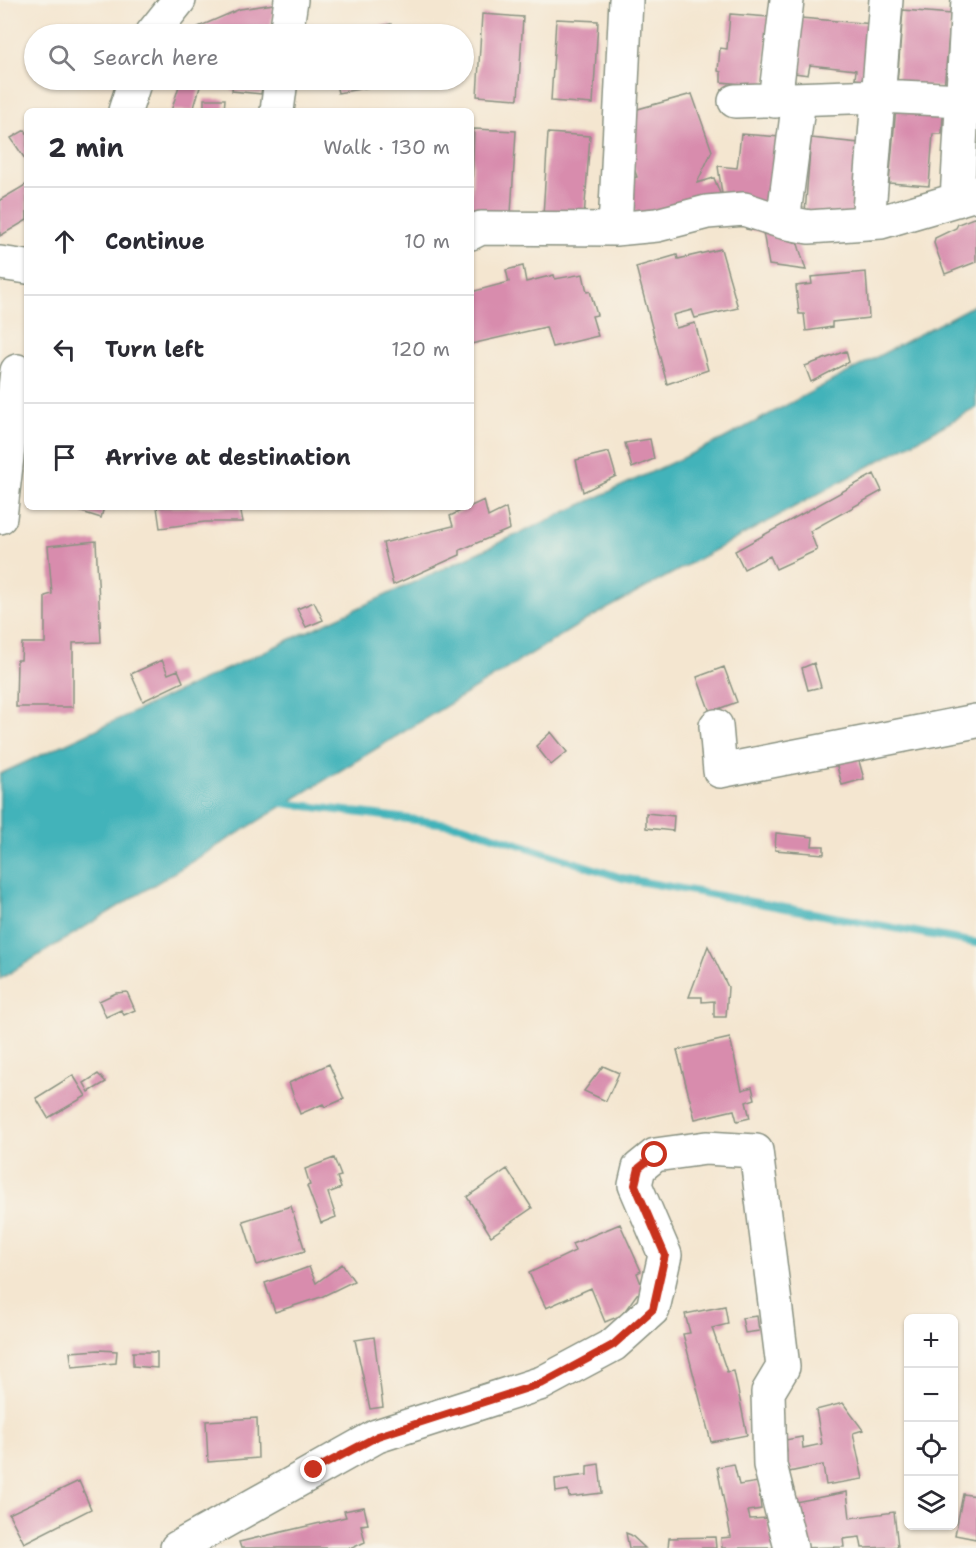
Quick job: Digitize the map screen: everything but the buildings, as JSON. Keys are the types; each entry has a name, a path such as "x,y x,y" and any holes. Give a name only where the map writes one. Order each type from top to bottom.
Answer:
{"street":[{"path":"160,24 179,0"},
{"path":"287,24 291,0"},
{"path":"615,229 626,0"},
{"path":"783,222 787,100 787,0"},
{"path":"868,223 886,0"},
{"path":"474,232 481,228 615,229 657,225 707,212 744,209 783,222 809,227 868,223 880,222 967,197 963,100 970,20"},
{"path":"126,108 132,90"},
{"path":"277,108 280,90"},
{"path":"735,101 879,96 963,100"},
{"path":"0,263 24,267"},
{"path":"0,517 15,369"},
{"path":"716,726 720,771 976,721"},
{"path":"177,1548 378,1436 543,1383 613,1345 653,1309 665,1255 635,1185 639,1168 655,1155 705,1148 756,1151 783,1367 768,1392 770,1465 791,1548"}],"water":[{"path":"976,304 976,408 583,622 0,979 0,774 723,439"}],"waterway":[{"path":"275,802 463,826 622,878 976,943"}],"route":[{"path":"314,1470 378,1436 543,1383 613,1345 653,1309 665,1255 635,1185 639,1168 655,1155"}]}
